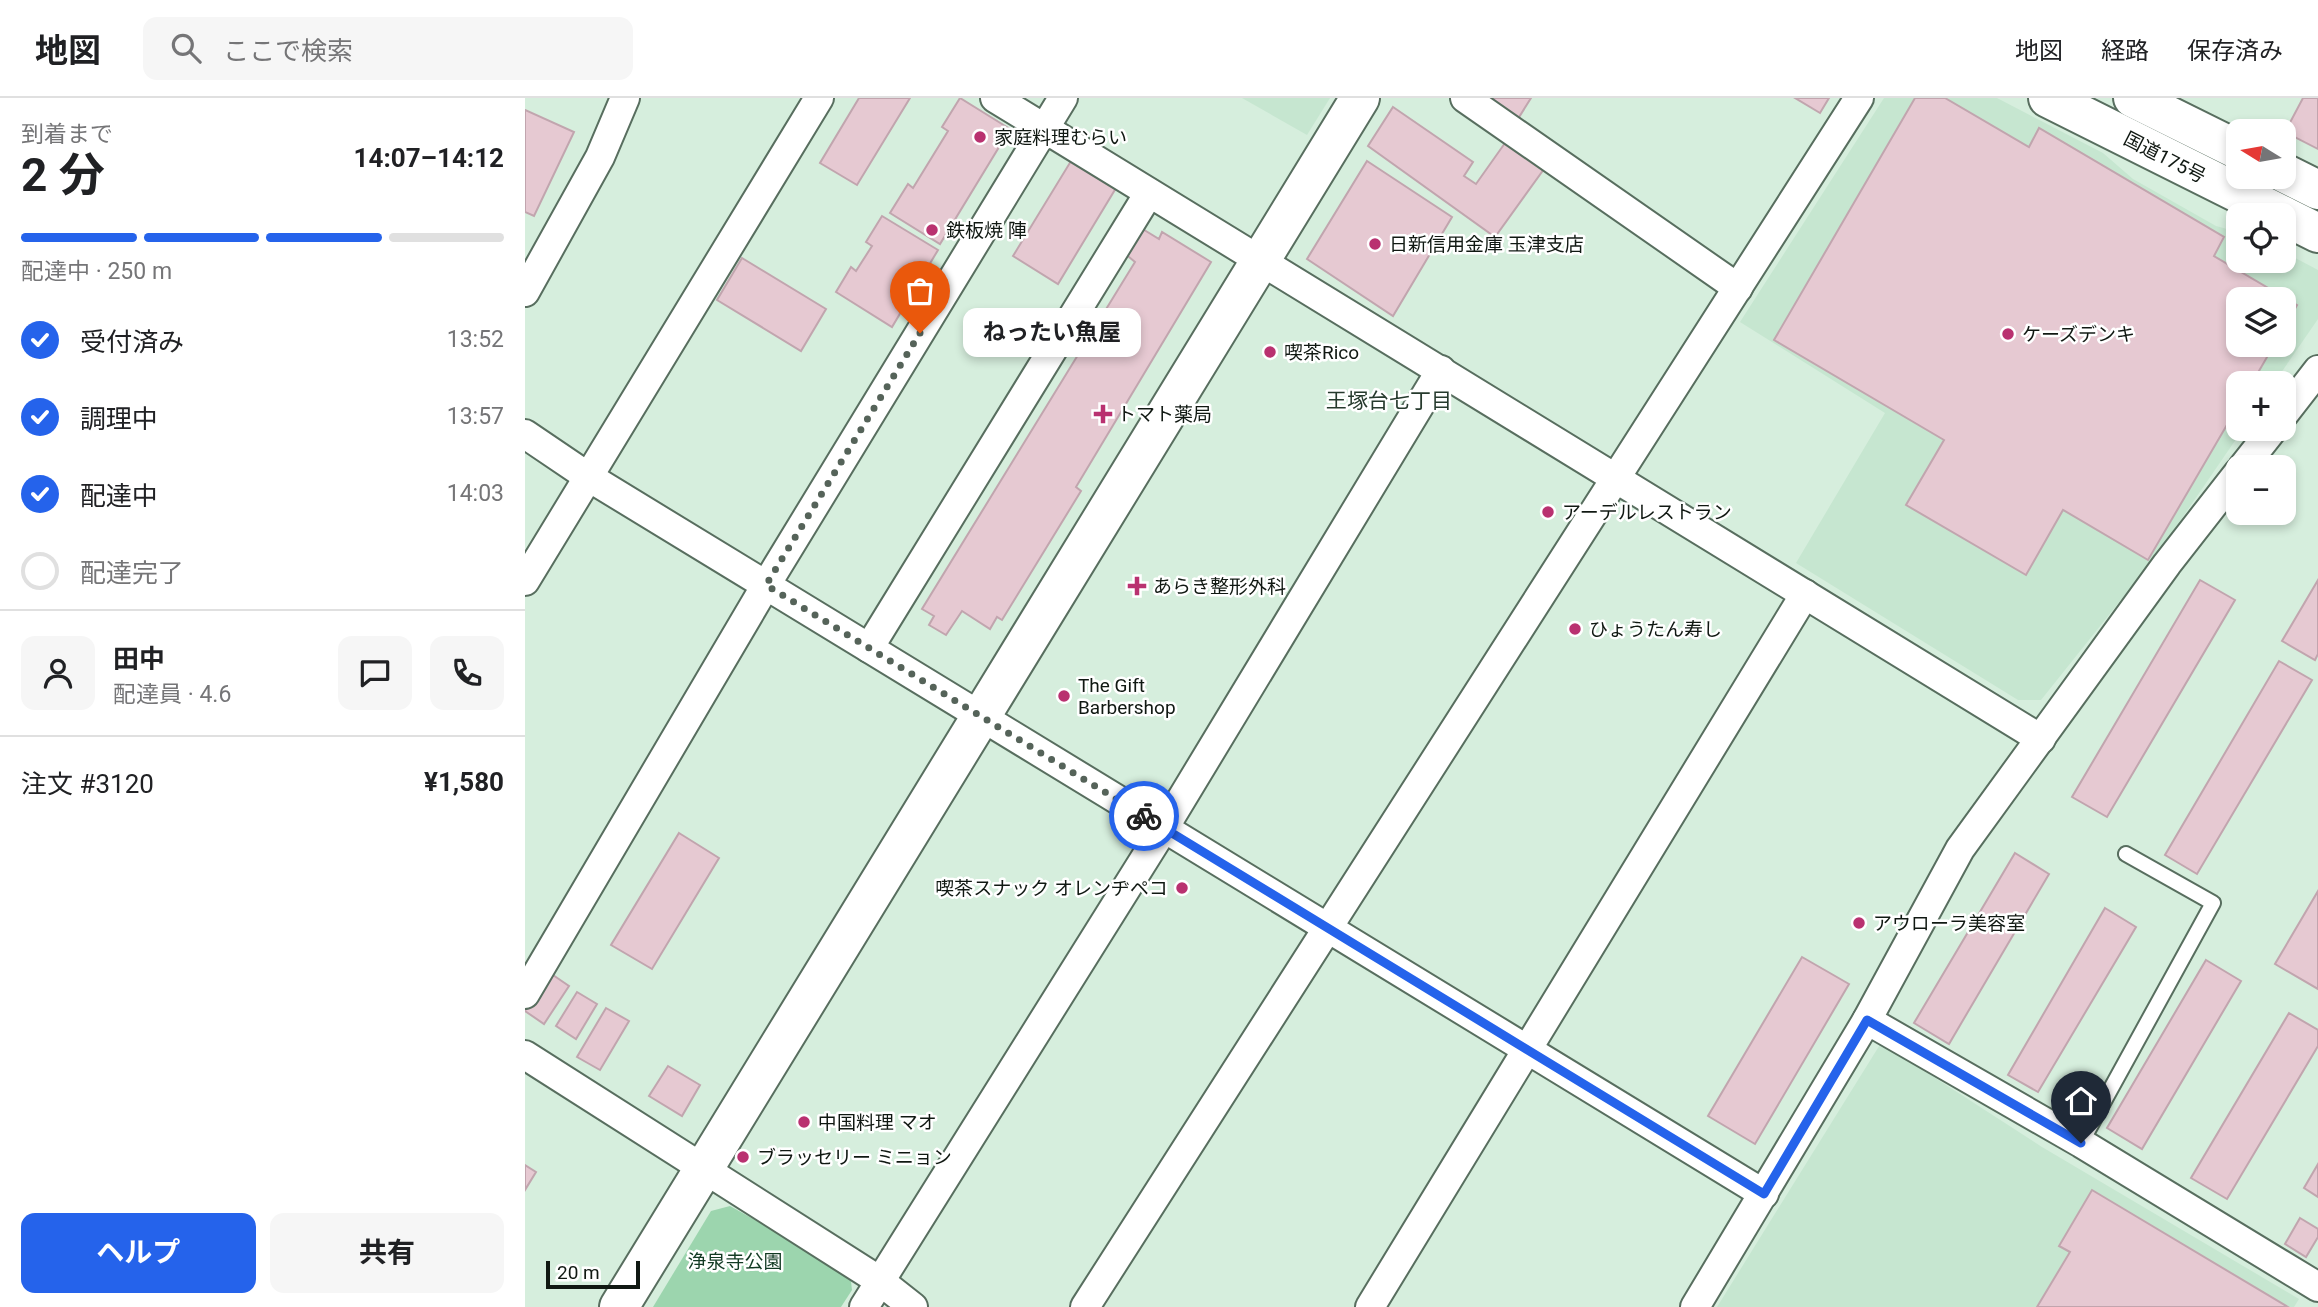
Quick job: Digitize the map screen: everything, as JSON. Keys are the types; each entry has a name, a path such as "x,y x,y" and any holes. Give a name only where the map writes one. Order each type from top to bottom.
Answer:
{"main road":[{"path":"619,1307 1360,98"},
{"name":"国道175号","path":"2048,98 2257,203"},
{"name":"国道175号","path":"2133,98 2226,144"},
{"path":"2296,179 2318,190"},
{"name":"国道175号","path":"2296,222 2318,233"}],"street":[{"path":"525,292 535,254 600,157 625,98"},
{"path":"525,581 819,98"},
{"path":"995,98 2041,739"},
{"path":"525,994 766,585 1063,98"},
{"path":"1465,98 1738,288"},
{"path":"1085,1307 1859,98"},
{"path":"869,648 1149,193"},
{"path":"864,1307 1164,828 1441,370"},
{"path":"2296,398 2318,370"},
{"path":"525,434 587,476 1764,1194"},
{"path":"2252,455 2264,441"},
{"path":"1695,1307 1867,1020 1960,849 2159,575 2226,488"},
{"path":"1370,1307 1805,594"},
{"path":"1867,1020 2081,1143 2318,1287"},
{"path":"525,1055 880,1281 913,1307"}],"lane":[{"path":"2081,1143 2213,903 2126,854"}],"shaded area":[{"path":"1242,98 1330,98 1307,135"},
{"name":"ケーズデンキ","path":"1884,98 1997,98 2103,153 2133,179 2216,226 2226,229 2226,273 2296,273 2296,258 2318,270 2318,319 2296,351 2296,287 2226,287 2226,357 2292,357 2282,371 2226,371 2226,441 2235,441 2156,556 2041,700 2018,700 1796,563 1885,413 1740,322"},
{"path":"1881,1043 2042,1147 2299,1299 2294,1307 1717,1307"}],"green space":[{"name":"浄泉寺公園","path":"730,1206 850,1273 852,1290 841,1307 653,1307 711,1211"}],"building":[{"path":"859,98 910,98 857,185 820,163"},
{"path":"960,98 1010,129 940,244 890,213 908,184 913,188 948,131 942,127"},
{"path":"1484,98 1531,98 1516,122"},
{"path":"1795,98 1829,98 1820,113"},
{"name":"ケーズデンキ","path":"1915,98 1945,98 2029,147 2039,128 2224,237 2214,256 2226,263 2226,273 2243,273 2267,287 2226,287 2226,357 2267,357 2259,371 2226,371 2226,427 2148,560 2063,510 2026,575 1906,505 1944,440 1774,340"},
{"path":"2303,98 2318,98 2318,149 2296,138 2296,119 2292,119"},
{"path":"1393,107 1473,162 1464,176 1476,184 1505,143 1544,169 1495,237 1368,146"},
{"path":"525,110 574,132 534,216 525,212"},
{"path":"1071,161 1116,188 1058,284 1013,256"},
{"path":"1367,161 1452,217 1393,316 1307,259"},
{"path":"882,216 938,250 892,327 836,292 851,267 856,271 872,246 866,242"},
{"path":"1141,228 1159,239 1162,232 1211,262 1076,487 1081,491 1002,620 997,617 990,629 962,611 946,635 929,625 934,616 922,609 1135,262 1123,252"},
{"path":"742,258 826,309 801,351 717,300"},
{"path":"2200,580 2235,600 2107,817 2072,797"},
{"path":"2318,580 2318,654 2315,660 2282,641"},
{"path":"2279,661 2312,680 2197,874 2165,855"},
{"path":"679,833 719,858 652,969 611,945"},
{"path":"2015,853 2049,874 1949,1044 1914,1023"},
{"path":"2318,891 2318,989 2275,964"},
{"path":"2105,908 2136,927 2038,1092 2008,1075"},
{"path":"1802,957 1849,984 1755,1144 1708,1116"},
{"path":"2206,960 2241,981 2142,1149 2107,1128"},
{"path":"550,973 569,986 544,1024 525,1011"},
{"path":"577,992 597,1004 576,1039 556,1026"},
{"path":"606,1008 629,1021 600,1070 577,1057"},
{"path":"2289,1013 2318,1030 2318,1046 2227,1199 2191,1178"},
{"path":"668,1066 700,1085 682,1116 649,1096"},
{"path":"2318,1164 2318,1197 2304,1188"},
{"path":"525,1165 536,1172 525,1190"},
{"path":"2092,1190 2288,1307 2037,1307 2070,1252 2059,1246"},
{"path":"2300,1218 2318,1229 2318,1237 2306,1257 2285,1244"}],"way so far":[{"path":"920,333 766,585 1144,816"}],"place":[{"name":"家庭料理むらい","path":"980,137"},
{"name":"鉄板焼 陣","path":"932,230"},
{"name":"日新信用金庫 玉津支店","path":"1375,244"},
{"name":"ねったい魚屋","path":"920,333"},
{"name":"ケーズデンキ","path":"2008,334"},
{"name":"喫茶Rico","path":"1270,352"},
{"name":"トマト薬局","path":"1103,414"},
{"name":"アーデルレストラン","path":"1548,512"},
{"name":"あらき整形外科","path":"1137,586"},
{"name":"ひょうたん寿し","path":"1575,629"},
{"name":"The Gift Barbershop","path":"1064,696"},
{"name":"喫茶スナック オレンヂペコ","path":"1182,888"},
{"name":"アウローラ美容室","path":"1859,923"},
{"name":"中国料理 マオ","path":"804,1122"},
{"name":"ブラッセリー ミニョン","path":"743,1157"}],"district":[{"name":"王塚台七丁目","path":"1389,401"}],"route":[{"path":"1144,816 1764,1194 1867,1020 2081,1143"}]}
